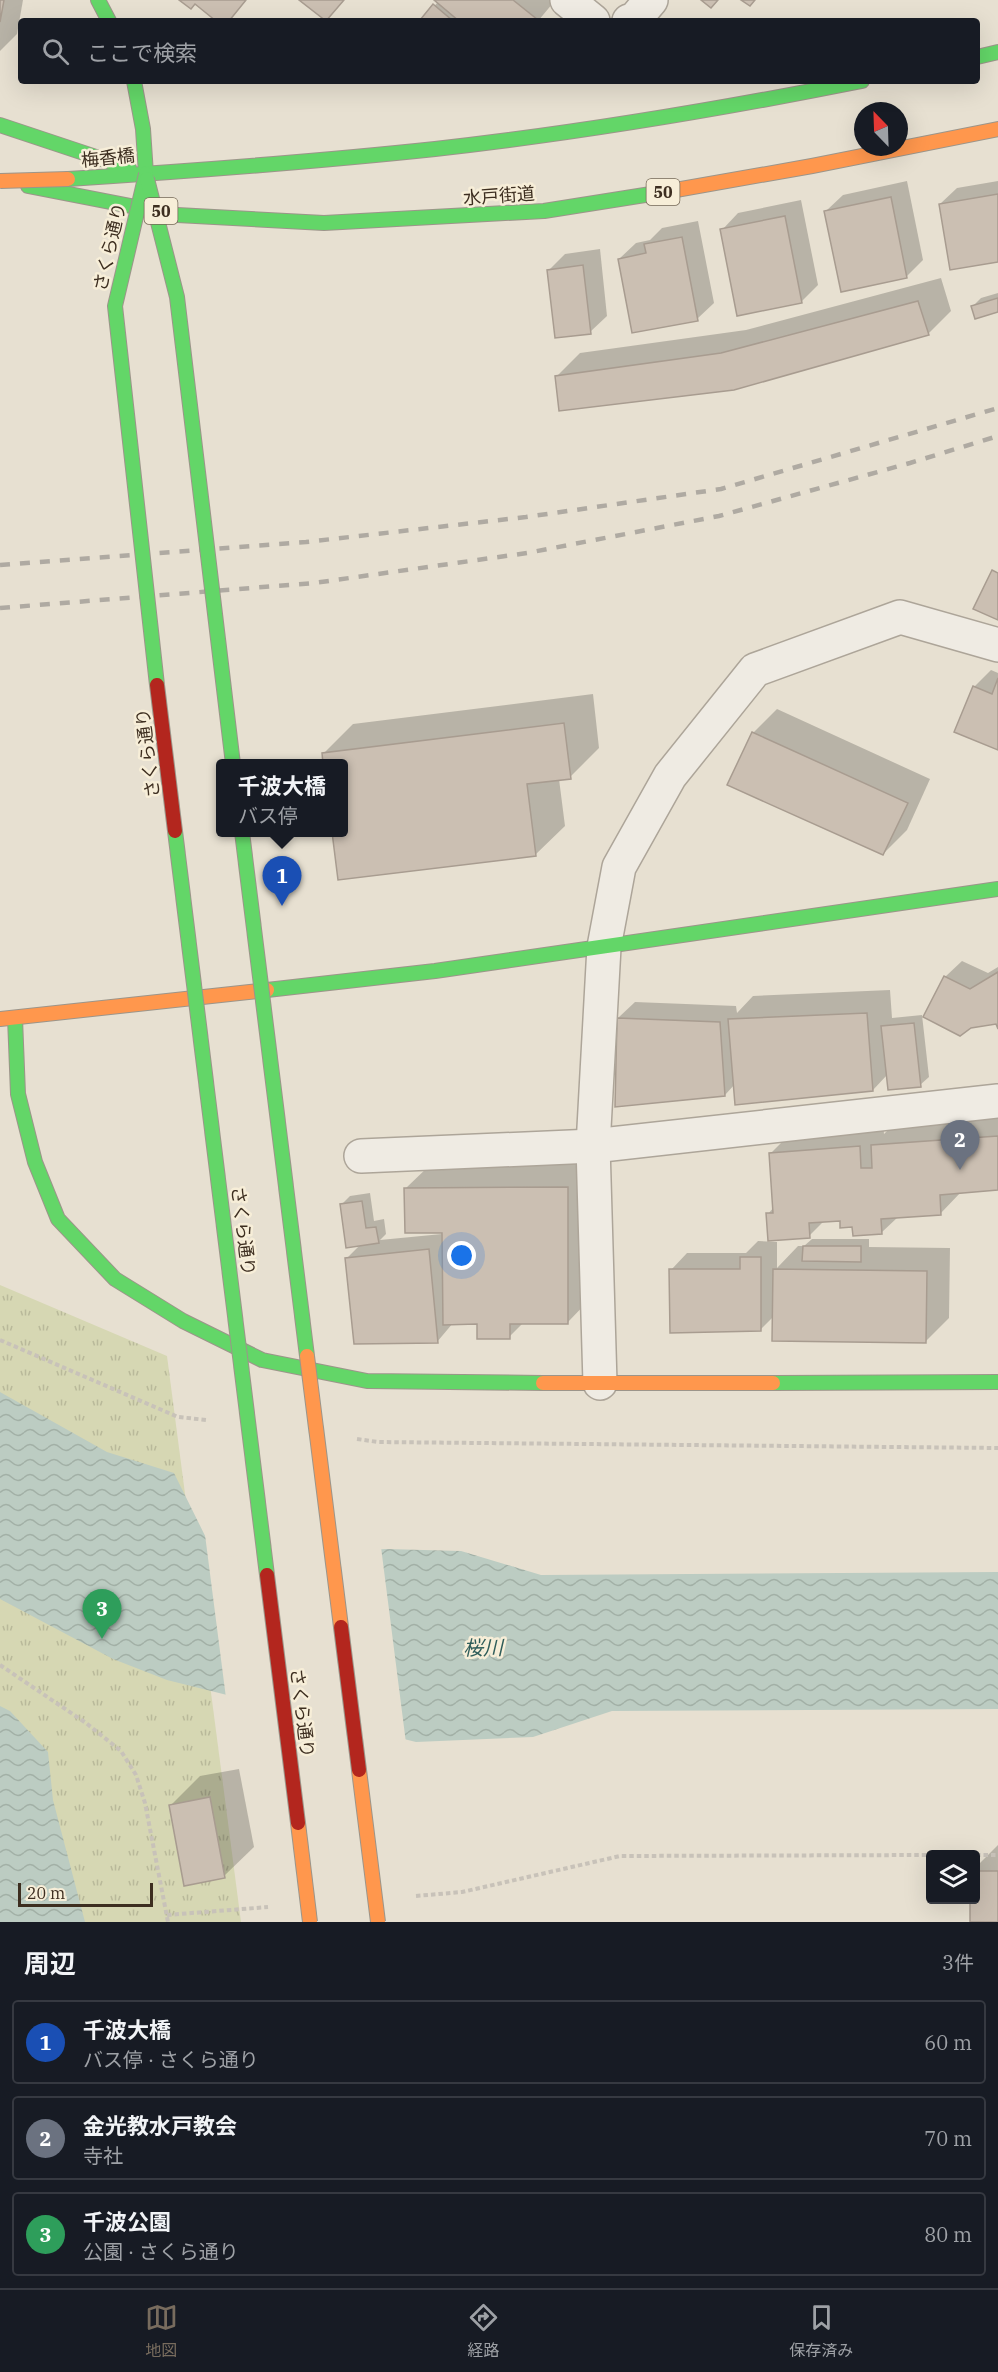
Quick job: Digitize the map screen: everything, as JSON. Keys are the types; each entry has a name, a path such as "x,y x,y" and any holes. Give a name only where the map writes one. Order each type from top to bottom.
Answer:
{"street":[{"path":"98,0 107,18"},
{"path":"567,0 589,18"},
{"path":"636,18 651,0"},
{"path":"980,56 998,52"},
{"path":"135,84 143,129 146,174 375,155 546,135 674,117 846,84"},
{"name":"梅香橋","path":"0,125 146,174"},
{"name":"水戸街道","path":"0,181 177,215 324,223 458,217 544,211 663,192 812,166 998,129"},
{"name":"梅香橋","path":"0,181 68,180 146,174"},
{"name":"さくら通り","path":"146,174 177,297 232,759"},
{"name":"さくら通り","path":"146,174 116,313 159,697 310,1922"},
{"path":"600,1383 593,1146 604,946 618,867 670,776 755,670 900,617 998,645"},
{"path":"243,837 378,1922"},
{"path":"0,1020 435,971 998,889"},
{"path":"15,1018 18,1094 35,1162 58,1219 115,1279 183,1321 262,1360 367,1381 998,1382"},
{"path":"361,1156 593,1146 998,1101"}],"path":[{"path":"0,1340 178,1417 213,1421"},
{"path":"354,1439 378,1442 998,1448"},
{"path":"0,1665 86,1723 121,1751 136,1775 144,1803 168,1922"},
{"path":"415,1896 462,1892 620,1856 926,1855"},
{"path":"980,1855 998,1855"},
{"path":"167,1915 273,1907"}],"green space":[{"path":"0,1285 167,1356 241,1922 0,1922"}],"water":[{"name":"桜川","path":"0,1392 107,1452 174,1473 217,1560 386,1549 461,1551 541,1575 998,1572 998,1709 612,1711 533,1737 416,1742 167,1680 113,1659 0,1599"},
{"path":"0,1706 10,1711 48,1752 53,1800 85,1922 0,1922"}],"pier":[{"path":"204,1527 219,1557 381,1547 406,1743 226,1698"}],"building":[{"path":"0,0 4,0 0,22"},
{"path":"179,0 246,0 231,18 212,18 195,4 191,9"},
{"path":"299,0 344,0 329,18 322,18"},
{"path":"434,0 513,0 536,18 455,18"},
{"path":"701,0 718,0 711,8"},
{"path":"741,0 755,0 750,6"},
{"path":"433,4 449,18 422,18"},
{"path":"998,194 998,262 950,270 939,204"},
{"path":"891,197 907,278 841,292 824,211"},
{"path":"785,216 802,303 737,316 720,229"},
{"path":"682,237 698,321 632,333 618,259 646,253 644,244"},
{"path":"583,265 591,334 555,338 547,270"},
{"path":"998,298 998,312 975,319 971,306"},
{"path":"918,301 929,335 734,390 559,411 555,376 721,353"},
{"path":"992,570 998,573 998,620 973,609"},
{"path":"998,678 998,750 954,732 973,686 992,694"},
{"path":"564,723 571,779 527,784 536,856 338,880 333,837 348,837 348,759 323,759 322,753"},
{"path":"752,732 908,803 883,855 727,785"},
{"path":"998,972 998,1029 996,1024 971,1028 960,1036 923,1017 944,976 970,989"},
{"path":"867,1013 873,1091 735,1105 728,1019"},
{"path":"617,1018 720,1022 725,1096 615,1107"},
{"path":"914,1023 921,1087 888,1090 881,1026"},
{"path":"998,1136 998,1190 940,1195 941,1215 881,1219 882,1234 853,1236 852,1227 840,1228 840,1221 809,1223 810,1238 768,1241 766,1213 773,1213 769,1153 860,1146 861,1168 872,1168 871,1145"},
{"path":"568,1187 568,1324 510,1324 510,1339 477,1339 477,1324 443,1325 442,1233 405,1233 404,1188"},
{"path":"362,1201 366,1228 376,1227 379,1243 346,1248 340,1204"},
{"path":"803,1246 861,1246 861,1262 802,1261"},
{"path":"429,1249 438,1343 354,1344 345,1258"},
{"path":"740,1257 761,1257 761,1331 670,1333 669,1269 740,1269"},
{"path":"773,1269 927,1271 926,1343 772,1341"},
{"path":"210,1797 225,1878 184,1886 169,1805"},
{"path":"980,1871 998,1871 998,1922 970,1922 970,1904 980,1904"}],"railway":[{"path":"0,565 306,542 526,517 721,489 998,408"},
{"path":"0,608 314,583 527,553 719,516 998,436"}],"traffic: fast":[{"path":"98,0 107,18"},
{"path":"980,56 998,52"},
{"path":"135,84 143,129 146,174"},
{"path":"68,179 298,162 489,143 650,119 846,84"},
{"path":"0,125 129,168"},
{"path":"146,174 115,306 157,685"},
{"path":"147,179 177,297 232,759"},
{"path":"28,186 177,215 324,223 544,211 670,191"},
{"path":"175,831 267,1575"},
{"path":"243,837 307,1356"},
{"path":"267,990 435,971 998,889"},
{"path":"15,1018 18,1094 35,1162 58,1219 115,1279 183,1321 262,1360 367,1381 543,1383"},
{"path":"773,1383 998,1382"}],"traffic: slow":[{"path":"670,191 812,166 998,129"},
{"path":"0,181 68,179"},
{"path":"0,1019 267,990"},
{"path":"307,1356 341,1627"},
{"path":"543,1383 773,1383"},
{"path":"359,1770 378,1922"},
{"path":"298,1823 310,1922"}],"traffic: jam":[{"path":"157,685 175,831"},
{"path":"267,1575 298,1823"},
{"path":"341,1627 359,1770"}],"place":[{"name":"千波大橋","path":"282,906"},
{"name":"金光教水戸教会","path":"960,1170"},
{"name":"千波公園","path":"102,1639"}]}
